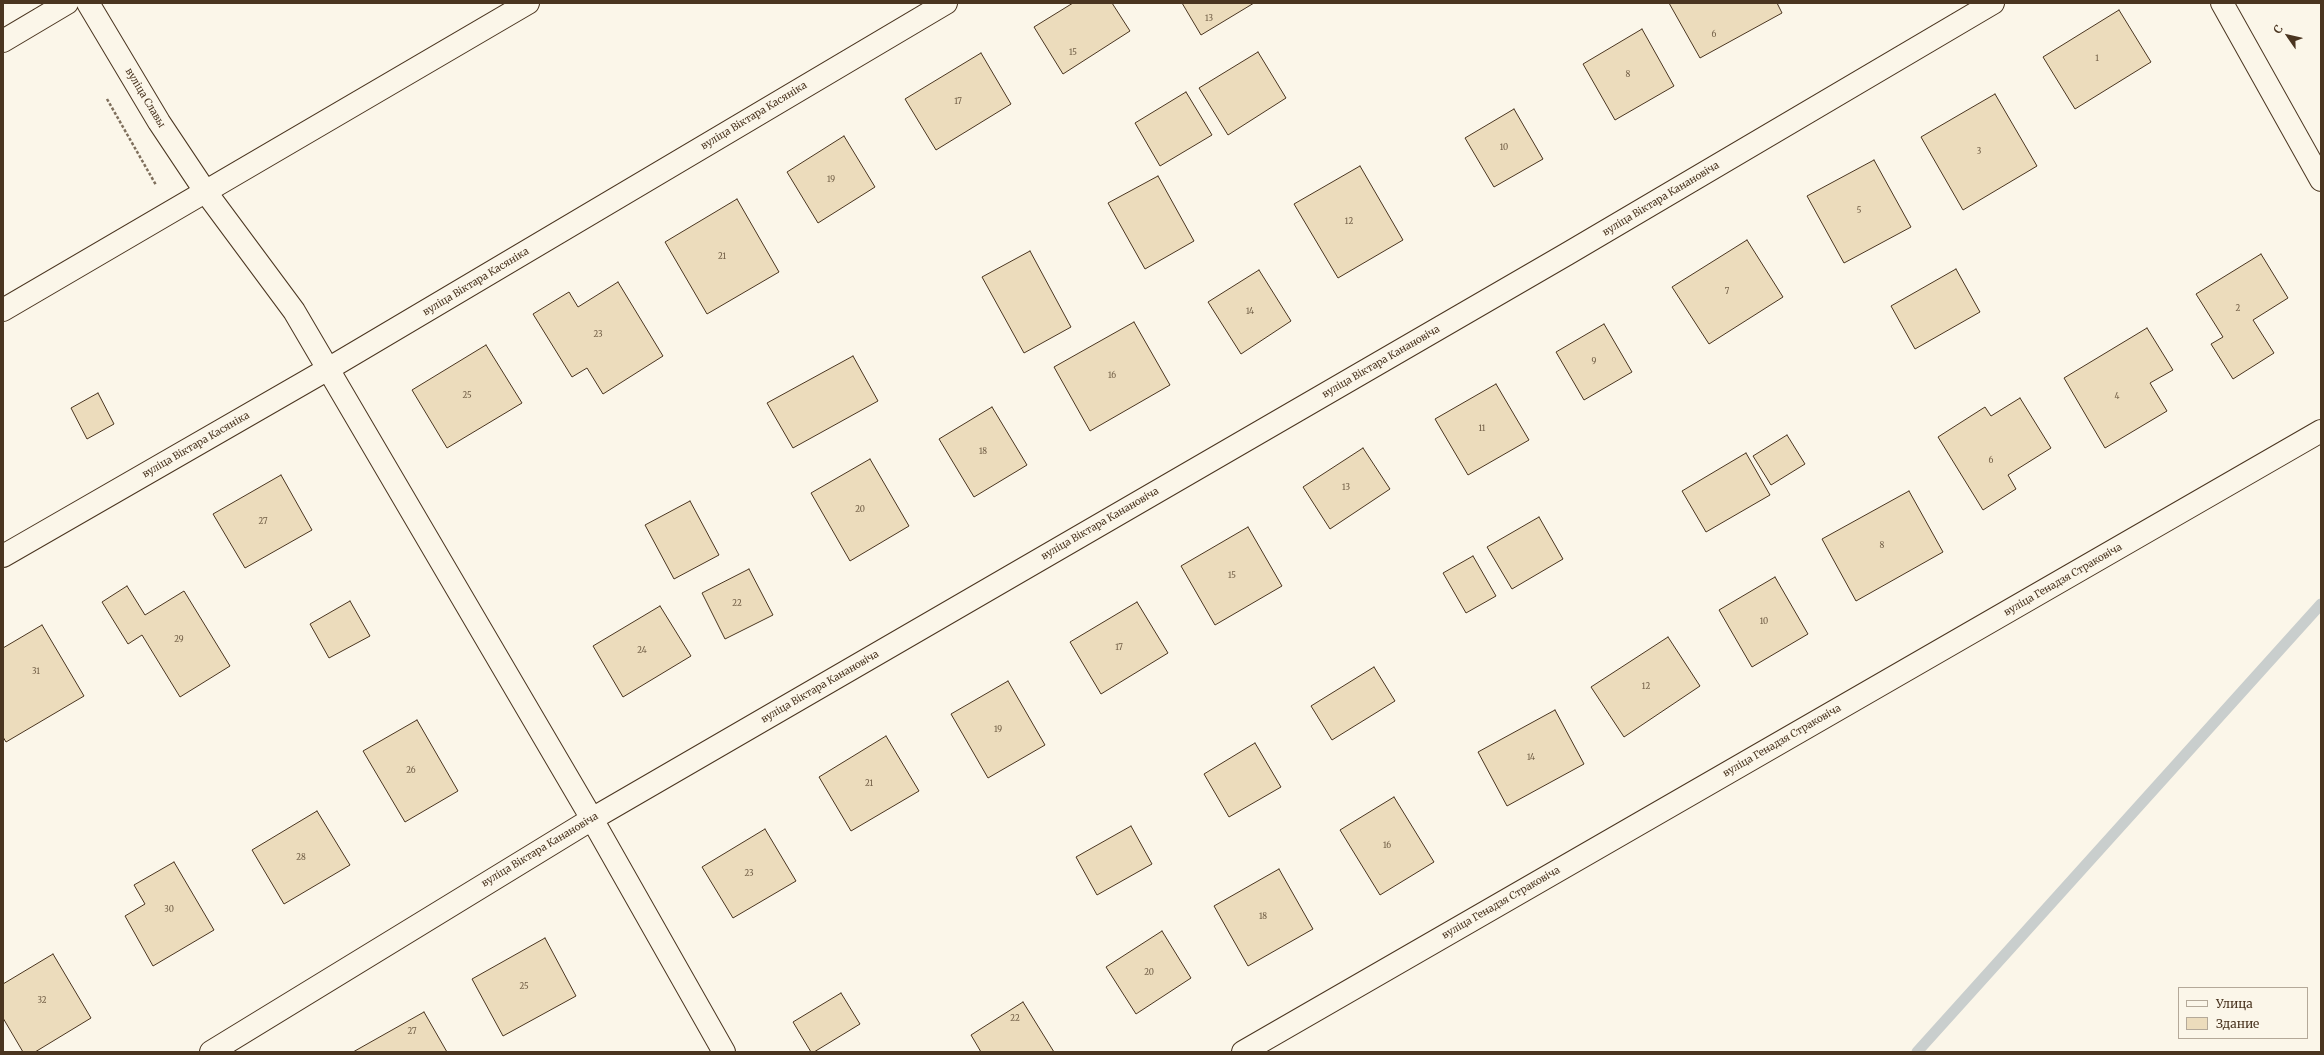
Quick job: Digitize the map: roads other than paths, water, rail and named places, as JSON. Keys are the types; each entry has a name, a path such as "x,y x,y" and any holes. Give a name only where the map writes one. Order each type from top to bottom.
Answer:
{"street":[{"path":"3,41 67,3"},
{"name":"вуліца Славы","path":"88,3 159,122 205,191 294,311 592,818 724,1052"},
{"path":"3,310 528,3"},
{"name":"вуліца Віктара Касяніка","path":"3,556 328,369 946,3"},
{"name":"вуліца Віктара Канановіча","path":"211,1052 592,818 1574,250 1993,3"},
{"path":"2222,3 2321,180"},
{"name":"вуліца Генадзя Страковіча","path":"1243,1052 2321,431"}],"waterway":[{"path":"1917,1052 2321,604"}]}
